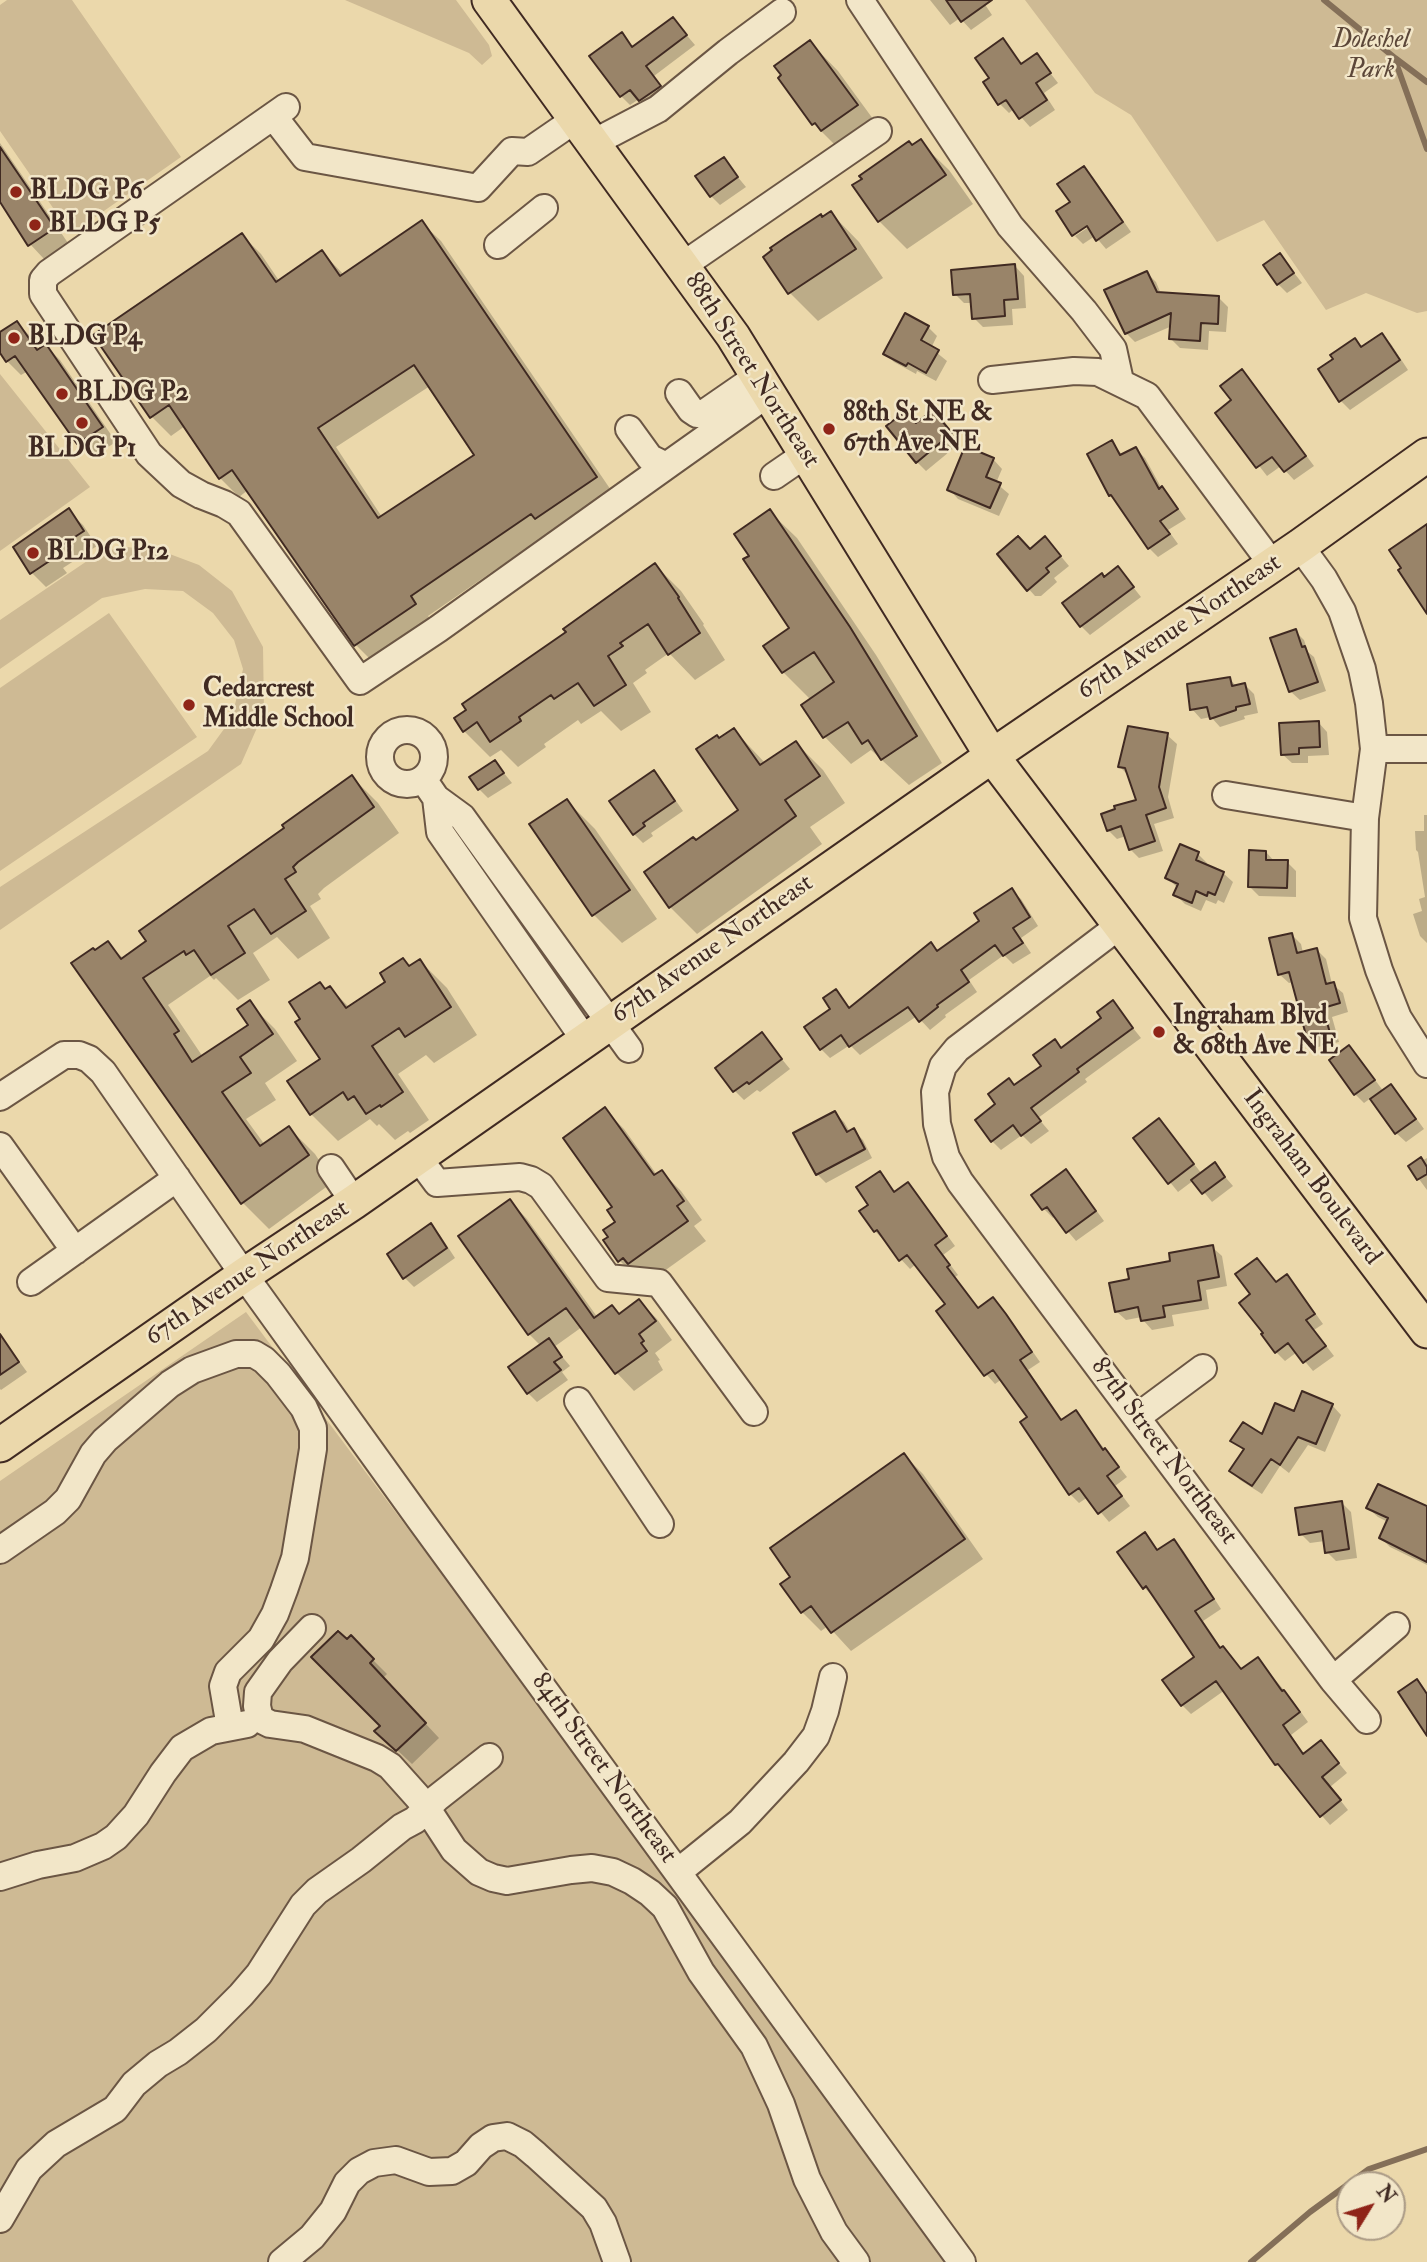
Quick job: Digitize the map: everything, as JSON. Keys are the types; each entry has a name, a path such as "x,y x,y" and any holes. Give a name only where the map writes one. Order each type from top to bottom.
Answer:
{"main road":[{"name":"88th Street Northeast","path":"489,0 733,336 992,756"},
{"name":"67th Avenue Northeast","path":"0,1445 1427,456"},
{"name":"Ingraham Boulevard","path":"992,756 1427,1331"}],"street":[{"path":"860,0 1010,226 1084,311 1113,349 1120,381"},
{"path":"763,385 669,464 438,629 360,681 239,513 181,484 149,454 43,294 43,280 49,273 280,112 305,157 478,188 512,151 528,152 584,131 658,109 782,12"},
{"path":"682,266 878,131"},
{"path":"498,245 544,208"},
{"path":"992,380 1074,371 1098,372 1147,396 1272,564"},
{"path":"679,393 691,410 703,414 763,385"},
{"path":"629,429 650,458 662,464 669,464"},
{"path":"774,477 806,454"},
{"path":"1300,546 1324,579 1342,611 1362,669 1374,750 1365,818 1363,918 1398,1018 1427,1064"},
{"path":"1374,750 1427,749"},
{"path":"597,1031 462,817 430,789 440,832 597,1031 629,1049"},
{"path":"1226,795 1365,818"},
{"path":"440,832 462,817"},
{"name":"87th Street Northeast","path":"1119,926 957,1049 943,1066 935,1091 937,1124 946,1157 960,1182 1333,1680 1367,1720"},
{"name":"84th Street Northeast","path":"0,1097 64,1055 79,1055 89,1059 103,1072 244,1275 437,1534 484,1587 518,1633 558,1715 678,1872 962,2262"},
{"path":"0,1146 75,1251"},
{"path":"416,1156 437,1183 520,1177 541,1186 608,1278 659,1283 754,1412"},
{"path":"331,1168 354,1202"},
{"path":"32,1282 177,1178"},
{"path":"0,1550 55,1512 68,1499 104,1440 170,1384 192,1370 236,1354 254,1354 264,1360 304,1408 313,1428 313,1449 295,1558 275,1614 261,1639 228,1672 223,1686 230,1727"},
{"path":"1137,1417 1203,1368"},
{"path":"578,1401 660,1524"},
{"path":"1333,1680 1395,1626"},
{"path":"270,1724 260,1719 258,1692 280,1661 312,1629"},
{"path":"678,1872 740,1822 796,1762 816,1736 833,1677"},
{"path":"0,1877 75,1858 103,1846 116,1837 136,1815 182,1748 211,1731 270,1724 305,1729 377,1758 390,1766 427,1809 454,1850 479,1872 507,1881 592,1868 613,1872 632,1881 665,1907 701,1972 754,2046 781,2104 807,2179 834,2232 856,2262"},
{"path":"0,2219 29,2169 56,2144 116,2109 134,2084 206,2030 241,1995 259,1974 310,1898 402,1827 415,1820 489,1756"},
{"path":"282,2262 312,2237 332,2211 347,2183 359,2171 374,2163 396,2160 429,2172 452,2171 466,2163 481,2146 493,2138 507,2136 523,2144 594,2208 603,2223 617,2262"}],"green space":[{"path":"7,0 72,0 181,157 71,234 0,131 0,5"},
{"path":"345,0 456,0 489,45 492,56 482,65 469,53"},
{"name":"Doleshel Park","path":"1025,0 1427,0 1427,311 1417,313 1366,293 1326,310 1264,220 1217,242 1131,115 1095,93"},
{"path":"0,374 90,487 0,551"},
{"path":"121,546 167,553 199,565 232,591 263,647 264,712 241,764 0,930 0,887 208,751 232,718 243,669 234,640 213,613 183,591 145,589 102,598 0,669 0,620 90,559"},
{"path":"109,613 197,737 0,871 0,688"},
{"path":"246,1312 956,2262 0,2262 0,1481"}],"building":[{"path":"946,0 992,0 961,22"},
{"path":"673,17 687,35 646,66 661,86 639,101 630,90 620,97 589,56 622,32 632,47"},
{"path":"1003,38 1021,64 1037,53 1051,73 1036,83 1047,100 1019,119 1006,100 998,105 983,82 989,78 975,58"},
{"path":"810,40 858,105 821,131 815,123 812,125 778,78 781,75 774,66"},
{"path":"921,139 946,175 878,222 852,185 862,179 859,176 909,141 912,145"},
{"path":"0,147 55,228 28,246 0,202"},
{"path":"724,157 738,177 710,197 695,176"},
{"path":"1084,166 1123,222 1096,241 1087,226 1072,236 1056,211 1070,202 1057,184"},
{"path":"831,211 856,249 788,294 763,257 772,250 770,248 786,237 821,214 822,217"},
{"name":"Cedarcrest Middle School","path":"422,220 597,477 535,519 531,514 411,596 416,604 354,646 232,470 219,479 169,405 150,418 93,335 242,233 276,282 322,250 340,276","holes":["414,365 474,455 378,518 318,428"]},
{"path":"1280,253 1294,273 1277,285 1263,265"},
{"path":"1015,264 1018,299 1004,300 1005,316 972,319 970,294 953,295 951,270"},
{"path":"1147,271 1157,292 1219,296 1218,324 1201,323 1200,341 1169,339 1171,313 1125,334 1104,290"},
{"path":"905,313 929,326 921,340 939,350 926,373 883,354"},
{"path":"17,321 37,350 46,344 103,427 77,444 15,356 6,362 0,353 0,332"},
{"path":"1382,333 1400,360 1339,402 1318,369 1333,359 1330,355 1355,338 1361,347"},
{"path":"1242,369 1306,456 1284,472 1272,457 1256,468 1215,413 1231,400 1220,386"},
{"path":"933,410 952,433 916,463 886,426 906,411 916,423"},
{"path":"1112,440 1120,455 1136,447 1159,489 1162,486 1178,509 1160,521 1170,534 1148,549 1111,495 1109,496 1087,454"},
{"path":"965,446 994,458 986,477 1001,483 990,508 947,490"},
{"path":"69,508 84,531 50,553 54,558 30,574 13,547"},
{"path":"770,509 850,627 917,736 881,760 868,740 862,744 848,722 823,738 801,705 834,682 814,652 782,673 763,646 789,628 743,559 749,556 734,534"},
{"path":"1427,524 1427,614 1398,570 1401,568 1389,550"},
{"path":"1018,536 1030,549 1045,536 1061,556 1046,568 1049,572 1027,591 997,554"},
{"path":"655,563 700,633 668,655 648,624 620,643 623,646 608,656 626,685 594,706 578,683 554,699 551,695 519,717 521,721 490,742 477,722 463,732 454,718 466,710 462,704 566,632 563,629"},
{"path":"1118,566 1134,587 1080,627 1062,603 1102,573 1104,577"},
{"path":"1296,629 1318,682 1289,692 1270,638"},
{"path":"1230,677 1232,686 1245,683 1250,704 1236,707 1236,710 1210,719 1207,707 1190,710 1187,684"},
{"path":"1319,721 1320,747 1299,748 1299,754 1281,755 1279,723"},
{"path":"1128,726 1168,733 1159,787 1166,808 1146,815 1155,841 1129,850 1121,826 1107,831 1101,814 1115,809 1114,806 1136,800 1125,768 1118,767"},
{"path":"734,728 760,765 796,741 820,776 785,800 796,816 669,908 644,872 693,837 696,840 738,810 696,749"},
{"path":"495,760 504,773 478,790 469,777"},
{"path":"654,770 675,801 643,823 645,826 633,835 609,801"},
{"path":"352,775 374,807 298,862 293,867 296,872 285,879 306,911 271,934 254,909 228,926 245,953 211,975 194,950 186,955 184,951 143,978 179,1031 174,1034 192,1062 248,1025 237,1009 250,1000 273,1034 240,1057 251,1073 222,1092 260,1146 289,1126 309,1155 241,1204 71,963 108,941 121,959 146,941 139,931 284,828 282,825"},
{"path":"567,799 630,890 592,916 529,824"},
{"path":"1180,844 1199,852 1196,860 1224,872 1215,895 1208,892 1207,896 1196,891 1192,903 1173,895 1178,884 1165,878"},
{"path":"1249,850 1266,851 1266,860 1288,860 1287,888 1248,887"},
{"path":"1012,888 1030,917 1013,928 1023,943 1003,956 995,945 961,970 969,982 919,1022 908,1007 849,1047 841,1035 820,1050 804,1027 830,1009 823,998 836,989 849,1008 931,942 937,951 979,921 974,913"},
{"path":"1292,933 1297,953 1317,948 1326,984 1334,982 1340,1003 1323,1008 1330,1033 1307,1039 1289,972 1278,975 1269,938"},
{"path":"403,958 409,966 420,959 451,1007 405,1037 399,1028 372,1046 403,1092 366,1114 354,1096 348,1100 343,1092 310,1115 287,1081 320,1059 295,1022 300,1019 289,1002 320,982 325,989 330,986 346,1008 385,982 380,973"},
{"path":"1113,1000 1133,1028 1077,1069 1079,1072 1031,1108 1041,1121 1021,1136 1013,1125 991,1142 975,1120 995,1104 988,1094 1009,1078 1014,1085 1041,1066 1033,1055 1055,1039 1061,1048 1101,1018 1097,1012"},
{"path":"762,1032 782,1059 749,1084 747,1082 733,1092 715,1068"},
{"path":"1349,1045 1375,1080 1354,1095 1329,1060"},
{"path":"1391,1084 1416,1119 1395,1134 1370,1099"},
{"path":"605,1107 654,1175 662,1170 684,1201 677,1206 688,1221 628,1264 623,1258 618,1262 603,1240 608,1237 603,1230 615,1222 607,1210 612,1207 563,1138"},
{"path":"835,1111 847,1132 854,1128 865,1149 816,1175 793,1133"},
{"path":"1159,1118 1194,1164 1168,1184 1133,1138"},
{"path":"1421,1157 1427,1167 1427,1174 1417,1180 1408,1166"},
{"path":"1215,1162 1225,1177 1202,1194 1191,1180"},
{"path":"1066,1169 1096,1211 1066,1233 1047,1207 1042,1210 1031,1195"},
{"path":"880,1171 894,1192 908,1182 947,1236 935,1245 950,1265 947,1267 978,1308 993,1297 1006,1314 1032,1352 1020,1360 1061,1420 1076,1410 1103,1450 1105,1448 1119,1467 1107,1476 1122,1496 1098,1514 1079,1488 1069,1495 1020,1422 1027,1417 993,1370 984,1376 936,1311 945,1304 907,1255 899,1261 877,1230 874,1232 859,1211 868,1205 856,1187"},
{"path":"510,1199 594,1318 612,1305 619,1314 639,1299 656,1321 639,1334 647,1351 615,1374 566,1308 528,1335 458,1236"},
{"path":"431,1223 447,1248 403,1279 387,1254"},
{"path":"1213,1245 1219,1277 1198,1281 1201,1300 1163,1306 1165,1317 1141,1321 1138,1307 1115,1312 1109,1283 1129,1279 1127,1269 1170,1261 1169,1253"},
{"path":"1257,1258 1276,1282 1287,1274 1315,1314 1306,1320 1326,1346 1303,1363 1288,1343 1275,1353 1239,1303 1250,1294 1235,1274"},
{"path":"0,1334 19,1362 0,1375"},
{"path":"549,1338 562,1357 554,1362 561,1370 527,1394 508,1367"},
{"path":"1302,1391 1333,1404 1316,1444 1298,1437 1280,1465 1271,1459 1252,1486 1229,1471 1244,1449 1230,1441 1243,1422 1262,1434 1275,1403 1294,1411"},
{"path":"904,1453 965,1539 831,1633 811,1606 801,1613 780,1584 790,1577 770,1548"},
{"path":"1378,1484 1427,1506 1427,1562 1379,1538 1388,1518 1366,1508"},
{"path":"1342,1501 1349,1549 1325,1553 1322,1531 1299,1535 1295,1508"},
{"path":"1145,1532 1157,1550 1174,1539 1214,1599 1195,1611 1220,1648 1223,1646 1241,1669 1258,1657 1300,1712 1283,1725 1303,1754 1321,1740 1339,1763 1322,1777 1341,1800 1320,1817 1278,1764 1275,1765 1216,1681 1181,1706 1162,1680 1194,1657 1146,1586 1143,1589 1117,1552"},
{"path":"338,1631 347,1639 351,1635 374,1659 370,1663 426,1723 396,1751 374,1731 380,1726 311,1657"},
{"path":"1417,1679 1427,1694 1427,1736 1398,1692"}],"waterway":[{"path":"1324,0 1427,82"},
{"path":"1395,60 1427,149"},
{"path":"1251,2262 1310,2212 1369,2169 1427,2149"}],"place":[{"name":"BLDG P6","path":"16,192"},
{"name":"BLDG P5","path":"35,225"},
{"name":"BLDG P4","path":"14,338"},
{"name":"BLDG P2","path":"62,394"},
{"name":"BLDG P1","path":"82,423"},
{"name":"88th St NE & 67th Ave NE","path":"829,429"},
{"name":"BLDG P12","path":"33,553"},
{"name":"Cedarcrest Middle School","path":"189,705"},
{"name":"Ingraham Blvd & 68th Ave NE","path":"1159,1032"}]}
